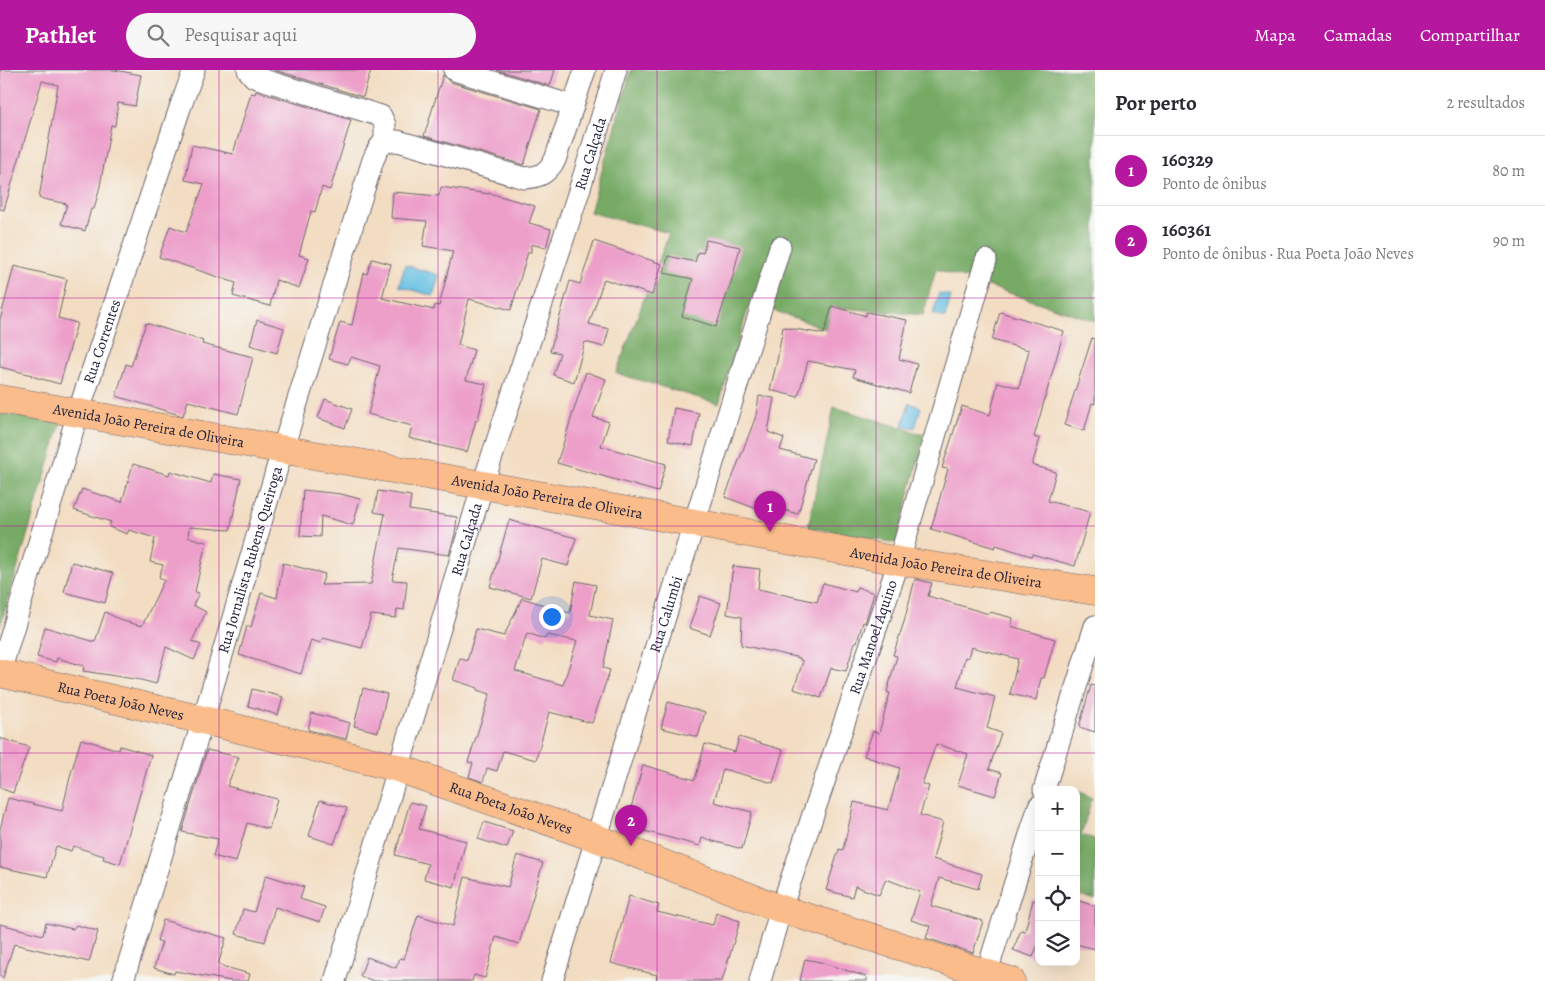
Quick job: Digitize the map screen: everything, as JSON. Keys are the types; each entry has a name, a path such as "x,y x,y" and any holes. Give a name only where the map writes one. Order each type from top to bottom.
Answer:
{"main road":[{"name":"Avenida João Pereira de Oliveira","path":"0,399 695,522 899,561 1095,591"},
{"name":"Rua Poeta João Neves","path":"0,672 398,768 596,838 781,909 994,978"}],"street":[{"name":"Rua Correntes","path":"0,672 78,413 194,70"},
{"path":"248,70 254,77 381,116 385,125 385,142 398,141 524,178 538,177 548,170 555,160 585,70"},
{"path":"454,70 574,106"},
{"name":"Rua Calçada","path":"334,981 482,484 576,201 616,70"},
{"name":"Rua Jornalista Rubens Queiroga","path":"122,981 203,720 282,450 373,160 380,145 385,142"},
{"name":"Rua Calumbi","path":"552,981 780,247"},
{"name":"Rua Manoel Aquino","path":"760,981 781,909 899,561 986,260"},
{"path":"1045,786 1095,626"},
{"path":"994,978 1035,821"}],"green space":[{"path":"631,70 1095,70 1095,321 936,269 923,315 832,307 826,329 750,302 719,404 616,373 669,233 590,212"},
{"path":"834,407 925,435 896,543 808,527"},
{"path":"0,414 61,422 0,627"},
{"path":"1080,792 1092,798 1081,835 1095,839 1095,900 1080,895"}],"water":[{"path":"405,265 439,275 433,296 399,286"},
{"path":"939,293 951,296 945,318 933,314"},
{"path":"909,403 921,407 915,428 903,425"}],"building":[{"path":"0,70 115,70 141,75 135,106 118,103 115,126 111,125 100,186 94,209 91,209 85,231 61,224 67,204 39,198 58,85 42,81 4,210 0,209"},
{"path":"274,70 371,70 363,97"},
{"path":"497,70 555,70 550,86"},
{"path":"443,75 450,82 541,109 524,165 424,136"},
{"path":"256,91 351,120 330,190 322,187 315,212 311,211 299,255 309,258 299,288 276,280 270,306 233,296 236,283 159,257 170,226 186,232 204,184 185,180 192,145 233,154 251,93 255,94"},
{"path":"441,187 489,193 535,206 529,223 551,229 546,248 531,244 531,252 528,252 511,310 469,299 458,345 474,350 466,380 486,384 478,420 476,420 467,452 409,438 412,426 368,414 380,366 351,357 348,364 329,359 340,322 352,325 364,273 367,274 372,259 391,264 382,298 434,310 435,305 439,306 453,251 423,246 427,221 391,218 393,192 439,196"},
{"path":"706,240 740,247 733,276 716,327 682,316 693,279 664,273 668,256 695,262 698,252 703,253"},
{"path":"594,241 662,264 652,295 604,279 589,324 609,329 604,347 585,342 574,382 553,375 560,353 550,351 570,281 580,284"},
{"path":"14,266 67,279 58,318 77,323 60,384 0,367 0,320"},
{"path":"832,306 866,316 866,312 907,320 899,359 917,364 909,393 853,377 855,370 808,361 798,397 770,390 783,327 824,334"},
{"path":"1000,312 1064,331 1034,437 1040,439 1032,465 1056,472 1048,501 1090,512 1075,566 1032,554 1031,556 996,545 995,548 931,529 948,469 942,468 962,406 990,415 998,382 1019,388 1029,350 992,340"},
{"path":"257,320 284,328 277,353 250,345"},
{"path":"146,323 203,341 202,344 253,357 238,414 188,401 183,416 116,396 126,364 131,366"},
{"path":"1092,338 1095,339 1095,404 1092,403 1084,431 1064,425"},
{"path":"586,372 606,379 593,417 609,422 601,446 666,464 658,492 557,463"},
{"path":"759,396 774,398 768,432 784,438 780,450 814,459 798,514 759,503 757,509 725,497 756,416"},
{"path":"325,399 352,409 345,428 318,418"},
{"path":"674,408 699,413 693,446 668,441"},
{"path":"133,464 169,475 170,471 211,483 213,474 241,479 230,530 189,527 188,537 206,542 195,592 199,593 193,605 206,612 192,641 201,645 194,660 166,647 156,684 83,671 84,666 57,658 56,662 37,657 45,627 95,642 105,612 123,621 142,626 164,580 159,577 163,565 150,562 155,538 129,530 127,534 109,527 111,522 74,510 82,489 122,502"},
{"path":"303,490 341,494 360,499 353,525 321,516 320,537 300,536"},
{"path":"378,491 411,496 409,510 457,517 455,534 449,555 399,548 392,580 407,581 404,610 397,609 396,618 371,615 362,648 323,638 321,643 311,640 301,674 239,655 247,626 251,627 261,593 277,598 283,563 325,574 321,585 371,584 385,514 374,512"},
{"path":"509,520 576,538 568,566 542,559 531,598 490,587"},
{"path":"72,562 113,573 105,603 64,592"},
{"path":"733,566 760,569 758,589 817,602 823,583 856,592 857,587 874,593 865,623 863,622 857,642 855,642 846,671 831,668 821,698 794,689 803,661 800,658 741,645 742,617 727,614"},
{"path":"915,579 932,583 928,596 989,614 990,612 1013,618 1011,626 1055,639 1044,678 1041,678 1036,700 1010,694 1018,659 971,647 968,658 965,657 957,687 995,697 987,728 1001,733 989,769 1002,773 995,796 958,785 968,754 936,744 922,784 929,786 920,815 943,822 933,859 982,874 978,889 939,878 931,906 983,921 973,953 926,938 930,926 911,920 920,892 886,879 879,895 855,886 852,897 826,890 839,849 843,850 854,802 888,810 900,768 864,756 873,731 879,733 890,693 887,692 897,656 893,655"},
{"path":"576,581 596,585 590,615 613,620 603,668 610,670 592,723 549,712 536,760 503,751 497,771 487,768 483,782 469,777 473,763 468,762 490,694 453,680 460,658 467,661 476,629 504,636 522,598 570,613","holes":["527,633 545,639 547,635 577,641 563,685 515,671"]},
{"path":"700,596 721,603 710,635 689,628"},
{"path":"1091,685 1095,686 1095,732 1079,727"},
{"path":"363,688 387,694 378,732 354,726"},
{"path":"252,689 283,697 278,715 248,706"},
{"path":"668,702 705,712 698,737 661,728"},
{"path":"312,713 350,723 346,739 308,730"},
{"path":"739,737 783,750 773,783 723,769 714,802 752,812 742,849 702,838 700,846 626,826 643,765 695,780 705,744 735,752"},
{"path":"0,738 29,747 13,793 0,788"},
{"path":"81,739 119,750 120,746 151,755 120,864 103,859 104,856 73,846 71,851 56,846 47,877 0,867 0,829 8,798 62,811"},
{"path":"207,750 239,757 227,786 277,799 269,829 247,823 236,862 213,856 218,839 182,832"},
{"path":"320,800 347,808 334,844 309,836"},
{"path":"410,802 426,806 419,829 466,841 454,887 424,879 428,864 395,855"},
{"path":"484,822 513,831 507,848 478,839"},
{"path":"517,855 543,863 519,944 496,937 485,978 474,975 472,981 374,981 360,976 367,957 396,968 400,958 404,959 418,915 453,926 465,877 508,887"},
{"path":"266,875 304,887 300,899 325,907 320,922 275,907 265,942 236,934 243,909 254,912"},
{"path":"629,896 659,905 657,912 713,925 716,913 740,921 722,981 656,981 657,975 611,963"},
{"path":"1033,900 1035,900 1035,952 1033,957 1013,950 1021,930 1025,931"},
{"path":"1080,901 1095,906 1095,949 1080,945"},
{"path":"163,920 226,938 218,965 250,974 248,981 231,981 175,971 174,974 154,968 162,942 157,941"},
{"path":"46,923 73,929 76,925 98,931 89,962 14,944 3,978 0,977 0,924 43,935"},
{"path":"805,959 867,977 867,981 800,981"}],"place":[{"name":"160329","path":"770,532"},
{"name":"160361","path":"631,846"}]}
